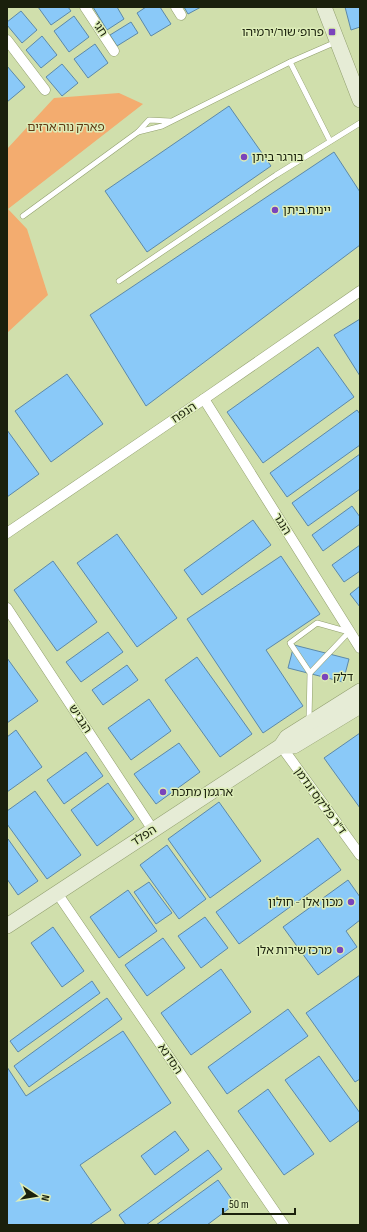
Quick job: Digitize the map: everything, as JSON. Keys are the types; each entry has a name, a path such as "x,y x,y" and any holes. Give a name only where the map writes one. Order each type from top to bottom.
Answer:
{"street":[{"name":"חגי","path":"85,7 114,50"},
{"path":"324,7 358,92"},
{"path":"7,40 45,90"},
{"name":"הנפח","path":"7,532 204,399 360,291"},
{"name":"הנגר","path":"204,399 360,648"},
{"name":"הגביש","path":"7,608 153,830"},
{"name":"הפלד","path":"7,926 281,746 287,737 360,691"},
{"name":"הפלד","path":"281,746 294,746 360,706"},
{"name":"ד''ר פליקס זנדמן","path":"281,746 360,855"},
{"name":"הסדנא","path":"57,893 284,1225"}],"lane":[{"path":"138,132 162,126 290,62 337,41"},
{"path":"290,62 330,141"},
{"path":"23,216 138,132 149,120 171,121"},
{"path":"119,281 276,175 360,122"},
{"path":"309,723 310,673 290,643 317,623 349,632 310,673"}],"green space":[{"name":"פארק נוה ארזים","path":"119,93 143,104 8,209 27,229 48,295 7,333 7,149 54,98"}],"building":[{"path":"38,7 68,7 71,11 51,25"},
{"path":"93,7 117,7 124,19 107,30"},
{"path":"146,7 160,7 171,24 151,36 137,13"},
{"path":"184,7 201,7 188,14"},
{"path":"345,7 360,7 360,27 351,30"},
{"path":"21,11 37,30 22,43 7,25 7,22"},
{"path":"74,16 89,37 69,52 54,31"},
{"path":"131,22 138,33 117,46 110,35"},
{"path":"42,36 57,55 41,68 26,50"},
{"path":"95,44 108,63 88,78 74,59"},
{"path":"62,64 78,83 62,96 46,77"},
{"path":"7,66 25,87 7,102"},
{"path":"229,106 271,166 147,252 105,191"},
{"path":"334,152 360,192 360,245 146,406 90,315"},
{"path":"360,319 360,376 334,335"},
{"path":"318,347 354,397 263,463 227,412"},
{"path":"67,374 103,424 51,462 15,411"},
{"path":"357,410 360,414 360,445 287,497 270,473"},
{"path":"7,430 39,474 7,497"},
{"path":"360,454 360,489 308,526 292,503"},
{"path":"352,506 360,517 360,524 323,551 312,535"},
{"path":"253,520 271,545 202,595 184,570"},
{"path":"117,534 177,618 137,647 77,563"},
{"path":"360,545 360,571 344,582 332,565"},
{"path":"281,556 320,614 266,650 303,706 263,733 187,619"},
{"path":"53,561 97,622 57,651 14,590"},
{"path":"360,586 360,607 350,594"},
{"path":"108,632 123,652 81,682 66,662"},
{"path":"294,645 349,659 343,682 288,668"},
{"path":"197,657 252,734 220,757 165,680"},
{"path":"7,658 38,701 7,723"},
{"path":"127,665 138,680 103,705 92,690"},
{"path":"149,699 171,731 131,760 108,728"},
{"path":"16,730 42,767 7,792 7,737"},
{"path":"360,733 360,808 324,758"},
{"path":"179,743 200,772 156,804 134,774"},
{"path":"86,752 103,776 64,804 47,780"},
{"path":"108,783 134,819 97,846 71,810"},
{"path":"35,791 81,855 47,879 7,824 7,811"},
{"path":"219,802 261,861 210,898 168,839"},
{"path":"318,838 341,870 239,944 216,912"},
{"path":"8,839 38,881 18,895 7,879"},
{"path":"167,845 206,899 179,919 140,865"},
{"path":"348,880 360,897 360,920 346,931 357,947 318,975 283,927"},
{"path":"149,882 172,913 156,924 134,892"},
{"path":"128,890 157,931 119,958 90,917"},
{"path":"205,917 228,948 201,968 178,936"},
{"path":"53,927 84,971 62,987 31,943"},
{"path":"163,938 185,968 147,996 125,965"},
{"path":"221,969 251,1012 191,1055 161,1013"},
{"path":"360,975 360,1079 355,1082 306,1013"},
{"path":"92,981 100,993 18,1052 10,1041"},
{"path":"107,998 122,1019 29,1087 14,1066"},
{"path":"288,1009 308,1036 227,1094 208,1067"},
{"path":"123,1031 171,1103 80,1165 111,1210 89,1225 7,1225 7,1067 26,1096"},
{"path":"319,1056 360,1113 360,1120 330,1142 285,1080"},
{"path":"268,1089 314,1154 284,1175 238,1111"},
{"path":"175,1131 189,1150 155,1175 141,1156"},
{"path":"208,1150 222,1169 146,1225 126,1225 119,1215"},
{"path":"218,1180 235,1204 207,1225 156,1225"}],"place":[{"name":"פרופ׳ שור/ירמיהו","path":"332,32"},
{"name":"בורגר ביתן","path":"244,157"},
{"name":"יינות ביתן","path":"275,210"},
{"name":"דלק","path":"325,677"},
{"name":"ארגמן מתכת","path":"163,792"},
{"name":"מכון אלן - חולון","path":"351,902"},
{"name":"מרכז שירות אלן","path":"340,950"}]}
